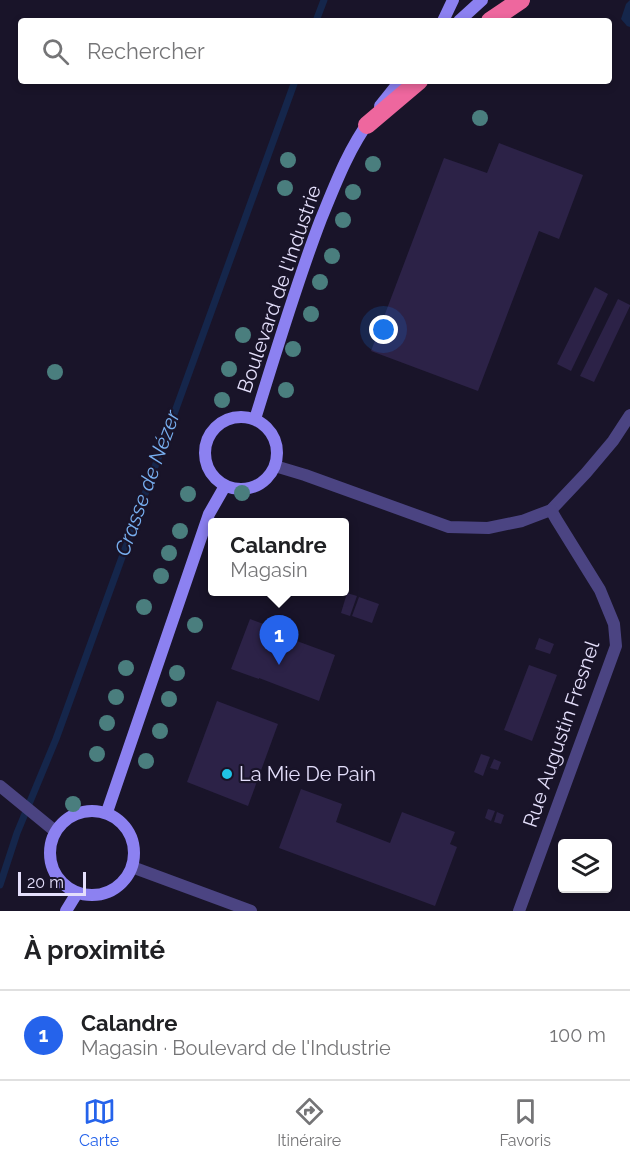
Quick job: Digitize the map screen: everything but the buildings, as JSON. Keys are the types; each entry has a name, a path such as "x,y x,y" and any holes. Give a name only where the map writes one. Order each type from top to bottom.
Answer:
{"highway":[{"path":"494,18 521,0"},
{"path":"367,125 415,84"}],"street":[{"path":"444,18 453,0"},
{"path":"462,18 482,0"},
{"name":"Boulevard de l'Industrie","path":"255,419 307,256 336,182 351,150 398,84"},
{"path":"275,466 449,527 488,528 522,521 551,510 613,441 630,415"},
{"path":"243,416 255,419 272,434 276,444 275,466 260,484 249,489 237,490 225,486 207,469 204,457 207,438 219,424 230,418 243,416"},
{"path":"107,812 209,514 225,486"},
{"name":"Rue Augustin Fresnel","path":"519,911 616,646 614,624 600,590 551,510"},
{"path":"0,786 55,831"},
{"path":"83,811 107,812 128,829 135,854 132,867 126,879 116,888 104,894 77,893 64,885 55,874 50,860 50,845 55,831 72,815 83,811"},
{"path":"132,867 251,911"},
{"path":"66,911 77,893"}],"water":[{"path":"630,0 630,27 621,19 626,4"}],"waterway":[{"name":"Crasse de Nézer","path":"317,18 324,0"},
{"name":"Crasse de Nézer","path":"0,885 17,833 56,739 294,84"}],"place":[{"name":"Calandre","path":"279,665"},
{"name":"La Mie De Pain","path":"227,774"}]}
